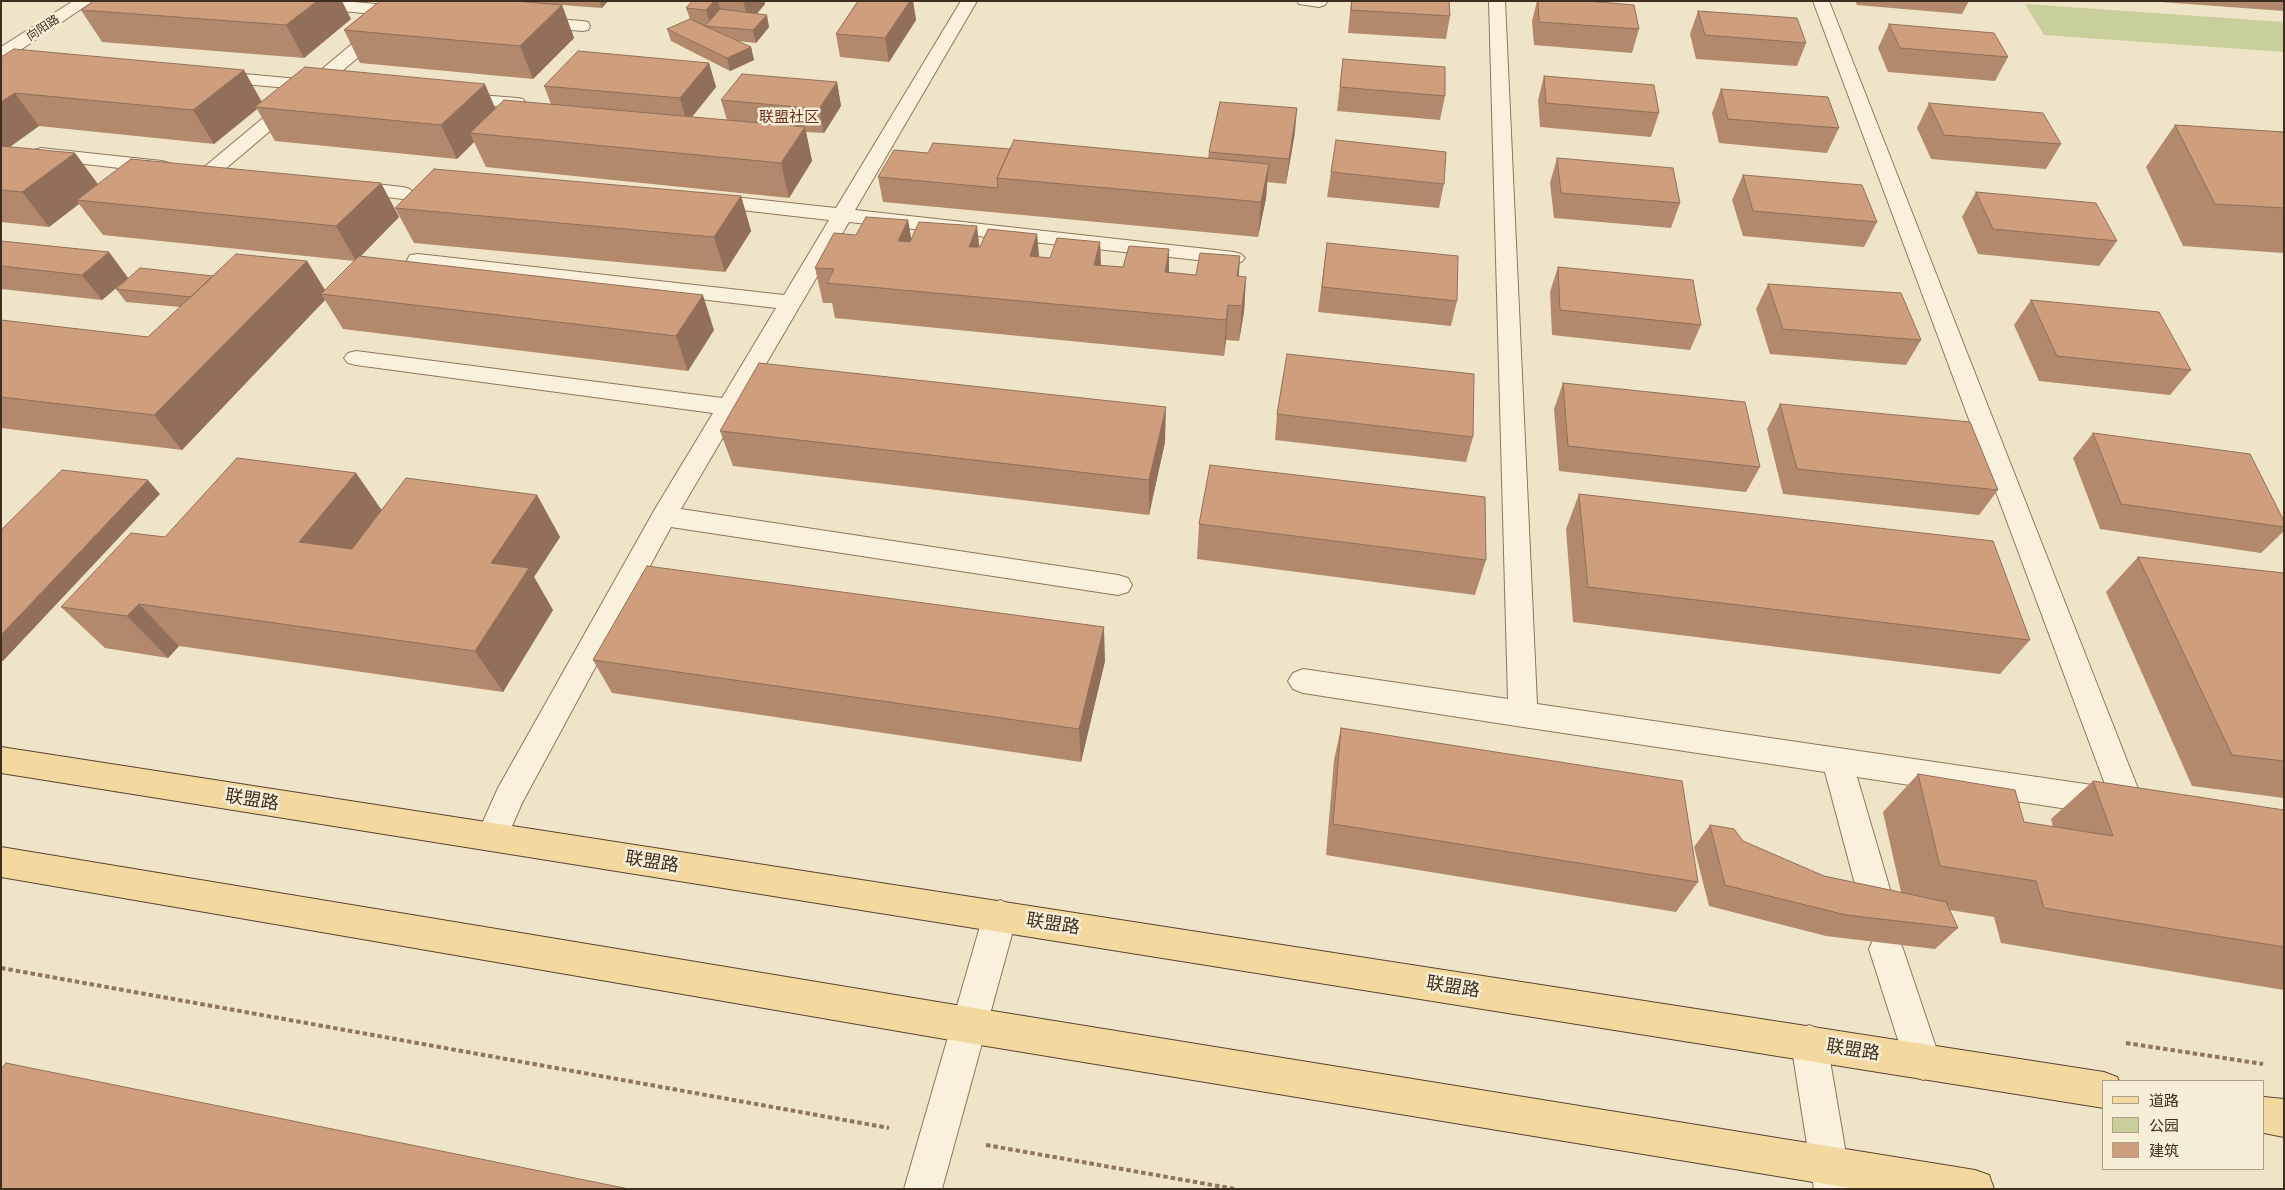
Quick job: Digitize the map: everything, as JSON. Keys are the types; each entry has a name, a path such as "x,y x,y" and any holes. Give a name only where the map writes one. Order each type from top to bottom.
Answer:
{"main road":[{"name":"联盟路","path":"1,760 2102,1090"},
{"path":"1,862 968,1025 1831,1178 1975,1189"},
{"path":"2265,1115 2284,1118"}],"street":[{"name":"向阳路","path":"1,56 85,1"},
{"path":"287,1 413,9"},
{"path":"492,837 509,798 664,516 969,1"},
{"path":"1497,1 1523,715"},
{"path":"1821,1 2128,804"},
{"path":"210,172 314,85 413,9"},
{"path":"516,21 582,26"},
{"path":"1,56 21,59"},
{"path":"197,75 333,87"},
{"path":"440,96 517,103"},
{"path":"31,153 239,175"},
{"path":"326,184 403,193"},
{"path":"685,198 1234,258"},
{"path":"418,260 790,303"},
{"path":"356,358 729,407"},
{"path":"664,516 1118,585"},
{"path":"1303,682 2157,808"},
{"path":"1837,761 1877,903"},
{"path":"922,1189 1000,916"},
{"path":"1886,949 1923,1062"},
{"path":"1809,1043 1831,1178"}],"path":[{"path":"1,968 367,1032 938,1137 1235,1189"}],"green space":[{"path":"2025,4 2284,22 2284,52 2044,35"}],"building":[{"path":"94,1 317,1 286,25 81,10"},
{"path":"380,1 515,1 562,5 520,46 344,30"},
{"path":"692,1 714,1 706,10 686,8"},
{"path":"858,1 910,1 885,38 836,34"},
{"path":"1352,1 1449,1 1450,16 1351,10"},
{"path":"1538,1 1587,1 1634,5 1639,29 1539,22"},
{"path":"720,9 767,15 753,30 705,26"},
{"path":"1698,11 1797,18 1806,43 1705,35"},
{"path":"690,19 751,47 727,58 667,29"},
{"path":"1889,24 1994,33 2008,57 1900,48"},
{"path":"14,49 244,70 193,110 15,93 1,102 1,57"},
{"path":"578,51 709,63 680,98 544,86"},
{"path":"1343,59 1445,67 1445,96 1340,87"},
{"path":"305,67 485,84 441,125 255,107"},
{"path":"742,74 837,82 819,109 721,100"},
{"path":"1544,76 1654,85 1659,113 1546,103"},
{"path":"1721,89 1828,97 1839,128 1728,119"},
{"path":"504,100 805,127 781,163 470,133"},
{"path":"1220,102 1297,108 1289,159 1209,152"},
{"path":"1929,103 2043,113 2061,144 1944,135"},
{"path":"2175,125 2284,132 2284,208 2215,204"},
{"path":"1014,140 1269,164 1261,202 997,178"},
{"path":"1336,140 1446,152 1444,184 1331,172"},
{"path":"933,143 1010,149 997,178 998,188 878,177 894,150 928,153"},
{"path":"1,146 75,153 22,192 1,190"},
{"path":"1557,158 1673,168 1680,203 1561,193"},
{"path":"131,159 381,183 336,226 77,200"},
{"path":"434,169 741,196 714,237 395,208"},
{"path":"1743,175 1862,185 1877,222 1753,211"},
{"path":"1976,192 2096,203 2117,241 1993,229"},
{"path":"866,217 908,220 898,241 910,242 919,222 977,226 969,247 980,247 988,229 1037,234 1030,256 1050,258 1057,238 1100,242 1094,265 1123,267 1129,246 1169,249 1165,272 1196,275 1200,253 1240,256 1237,276 1246,277 1242,306 1228,305 1226,320 827,283 834,269 815,268 834,233 856,235"},
{"path":"1,241 109,252 82,275 1,266"},
{"path":"1327,243 1458,256 1457,301 1322,287"},
{"path":"236,254 307,261 154,415 1,397 1,320 148,337"},
{"path":"359,256 703,295 676,336 321,294"},
{"path":"1558,267 1693,280 1701,325 1560,310"},
{"path":"140,268 213,276 191,297 116,289"},
{"path":"1768,284 1901,293 1921,340 1783,329"},
{"path":"2031,300 2159,312 2191,370 2057,356"},
{"path":"1287,354 1474,374 1473,437 1277,414"},
{"path":"759,363 1166,407 1149,480 720,431"},
{"path":"1563,383 1745,402 1760,467 1568,446"},
{"path":"1780,404 1970,422 1998,490 1797,469"},
{"path":"2093,433 2250,454 2284,521 2284,527 2121,504"},
{"path":"237,458 356,473 299,542 352,549 406,478 537,495 491,563 529,568 475,651 139,604 127,616 61,607 131,533 165,537"},
{"path":"1210,465 1485,497 1486,560 1199,524"},
{"path":"62,470 148,480 1,635 1,530"},
{"path":"1579,494 1993,541 2030,640 1588,587"},
{"path":"2138,557 2284,573 2284,761 2232,755"},
{"path":"647,566 1104,627 1079,729 593,660"},
{"path":"1341,728 1682,781 1698,882 1333,824"},
{"path":"1918,774 2015,790 2024,822 2113,836 2093,781 2284,810 2284,947 2044,908 2036,881 1940,866"},
{"path":"1710,825 1734,829 1743,841 1824,876 1946,902 1958,928 1846,915 1725,885"},
{"path":"6,1063 629,1189 1,1189 1,1069"}],"district":[{"name":"联盟社区","path":"789,117"}]}
